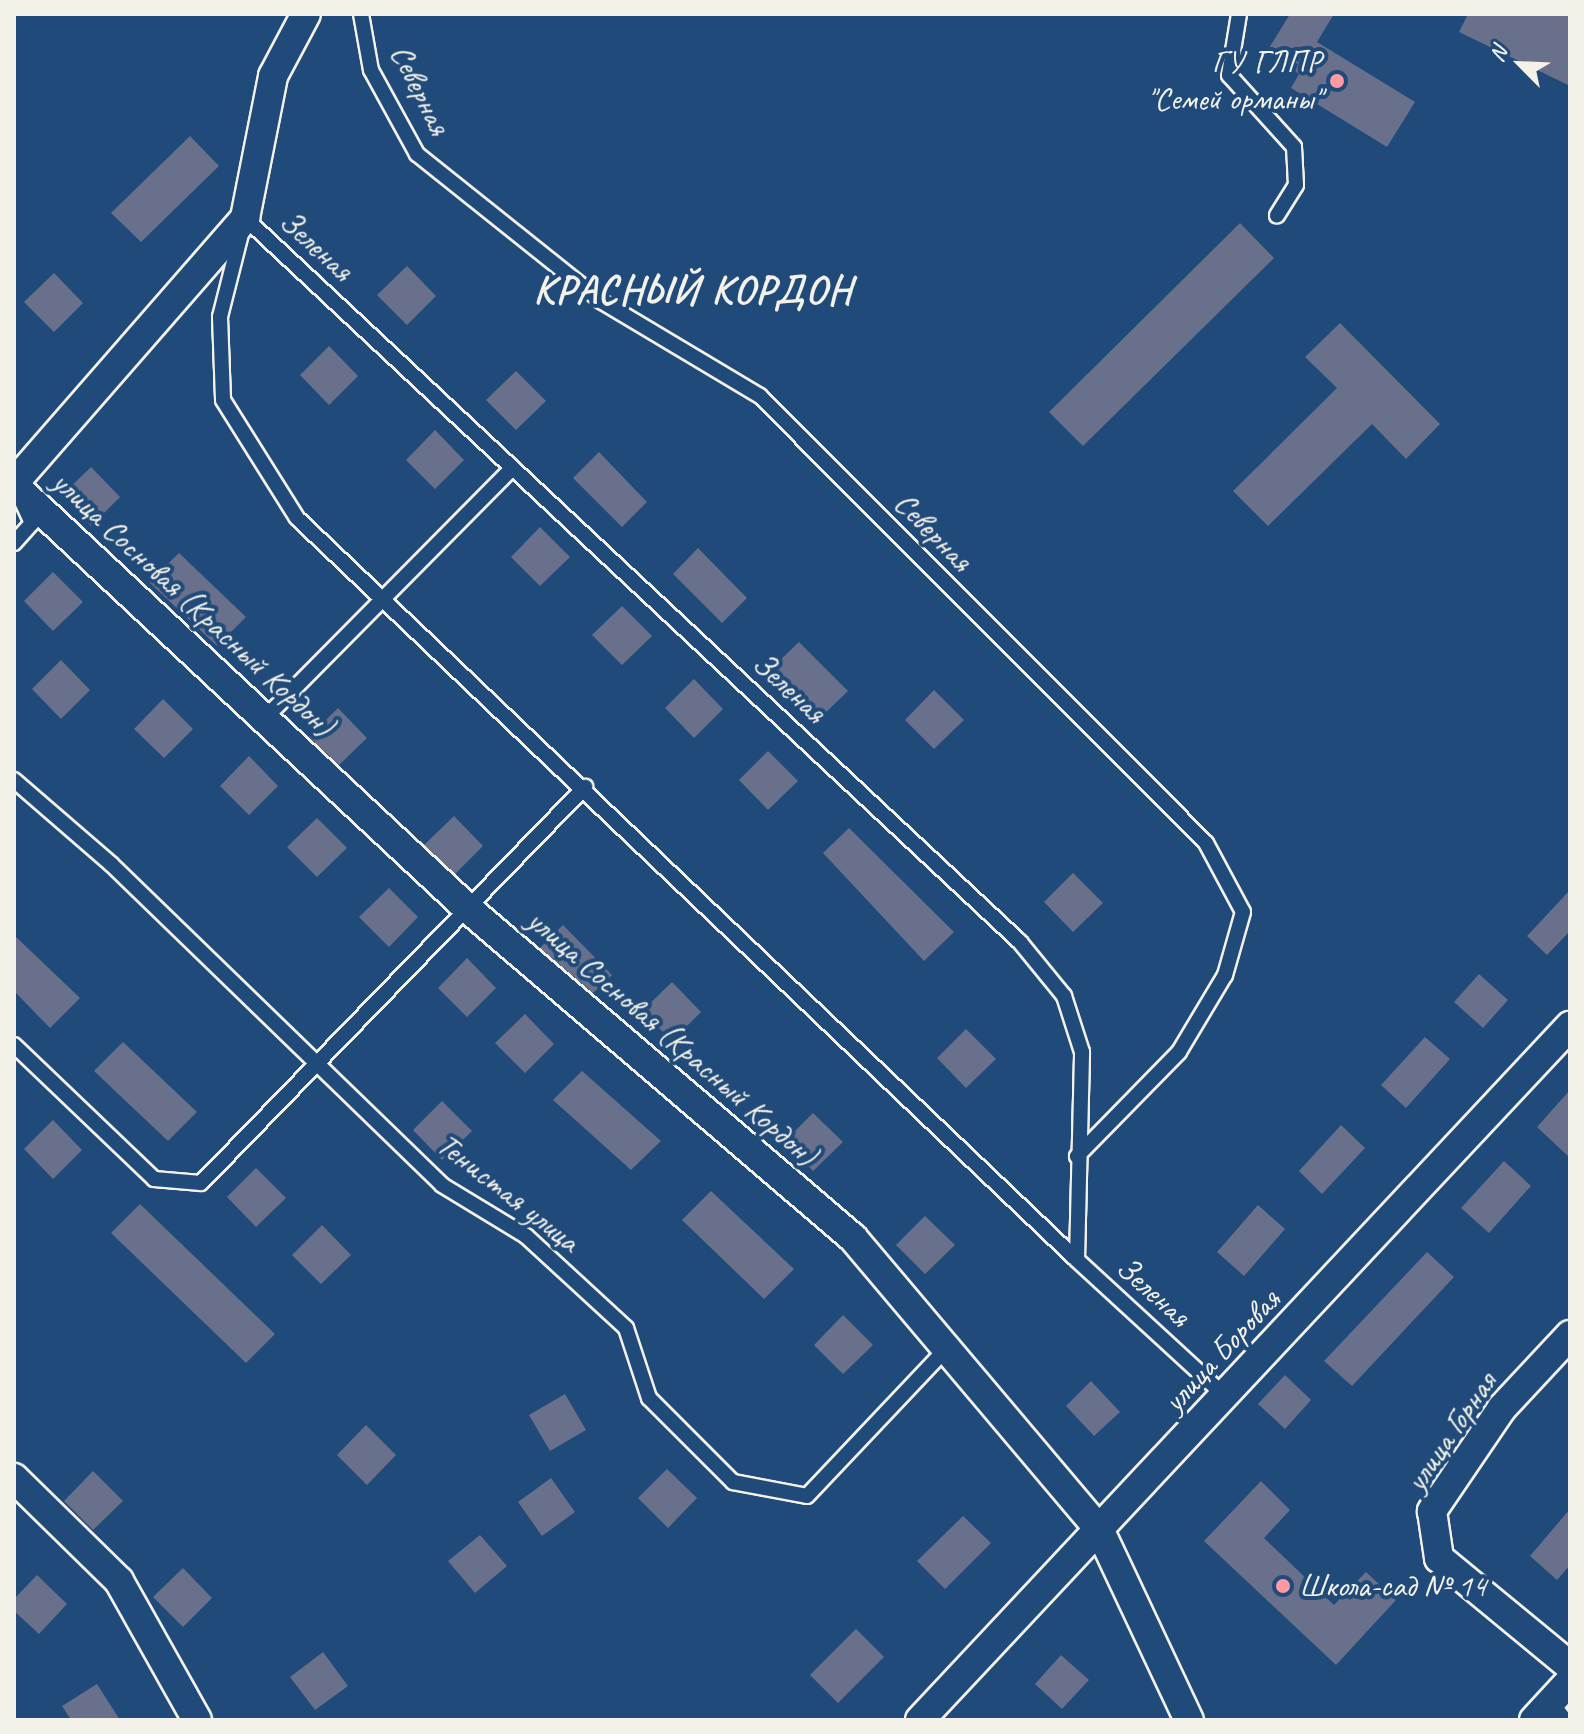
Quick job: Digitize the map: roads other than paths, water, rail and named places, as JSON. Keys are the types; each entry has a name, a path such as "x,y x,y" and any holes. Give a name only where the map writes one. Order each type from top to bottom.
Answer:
{"street":[{"path":"14,485 245,218 273,76 306,14"},
{"name":"улица Сосновая (Красный Кордон)","path":"14,485 267,716 465,906 853,1238 1099,1529 1189,1720"},
{"name":"улица Боровая","path":"920,1720 1226,1397 1570,1026"},
{"name":"улица Горная","path":"1570,1335 1502,1408 1432,1511 1439,1558 1570,1666"},
{"path":"14,1478 119,1581 197,1720"}],"lane":[{"name":"Северная","path":"361,14 371,70 417,154 601,301 760,396 1206,843 1243,912 1225,975 1179,1052 1077,1156"},
{"path":"1239,14 1229,75 1294,147 1296,185 1277,216"},
{"name":"Зеленая","path":"1077,1260 1077,1156 1082,1052 1056,985 1020,942 245,218 220,317 223,400 297,518 585,787 1077,1260 1226,1397"},
{"path":"267,716 385,600 512,468"},
{"path":"14,485 32,523 14,543"},
{"name":"Тенистая улица","path":"14,780 320,1063 442,1185 526,1236 626,1328 649,1398 733,1482 807,1496 946,1349"},
{"path":"14,1045 154,1179 201,1183 320,1063 465,906 585,787"}],"place":[{"name":"ГУ ГЛПР \"Семей орманы\"","path":"1337,81"},
{"name":"Школа-сад № 14","path":"1283,1586"}],"district":[{"name":"КРАСНЫЙ КОРДОН","path":"693,290"}]}
